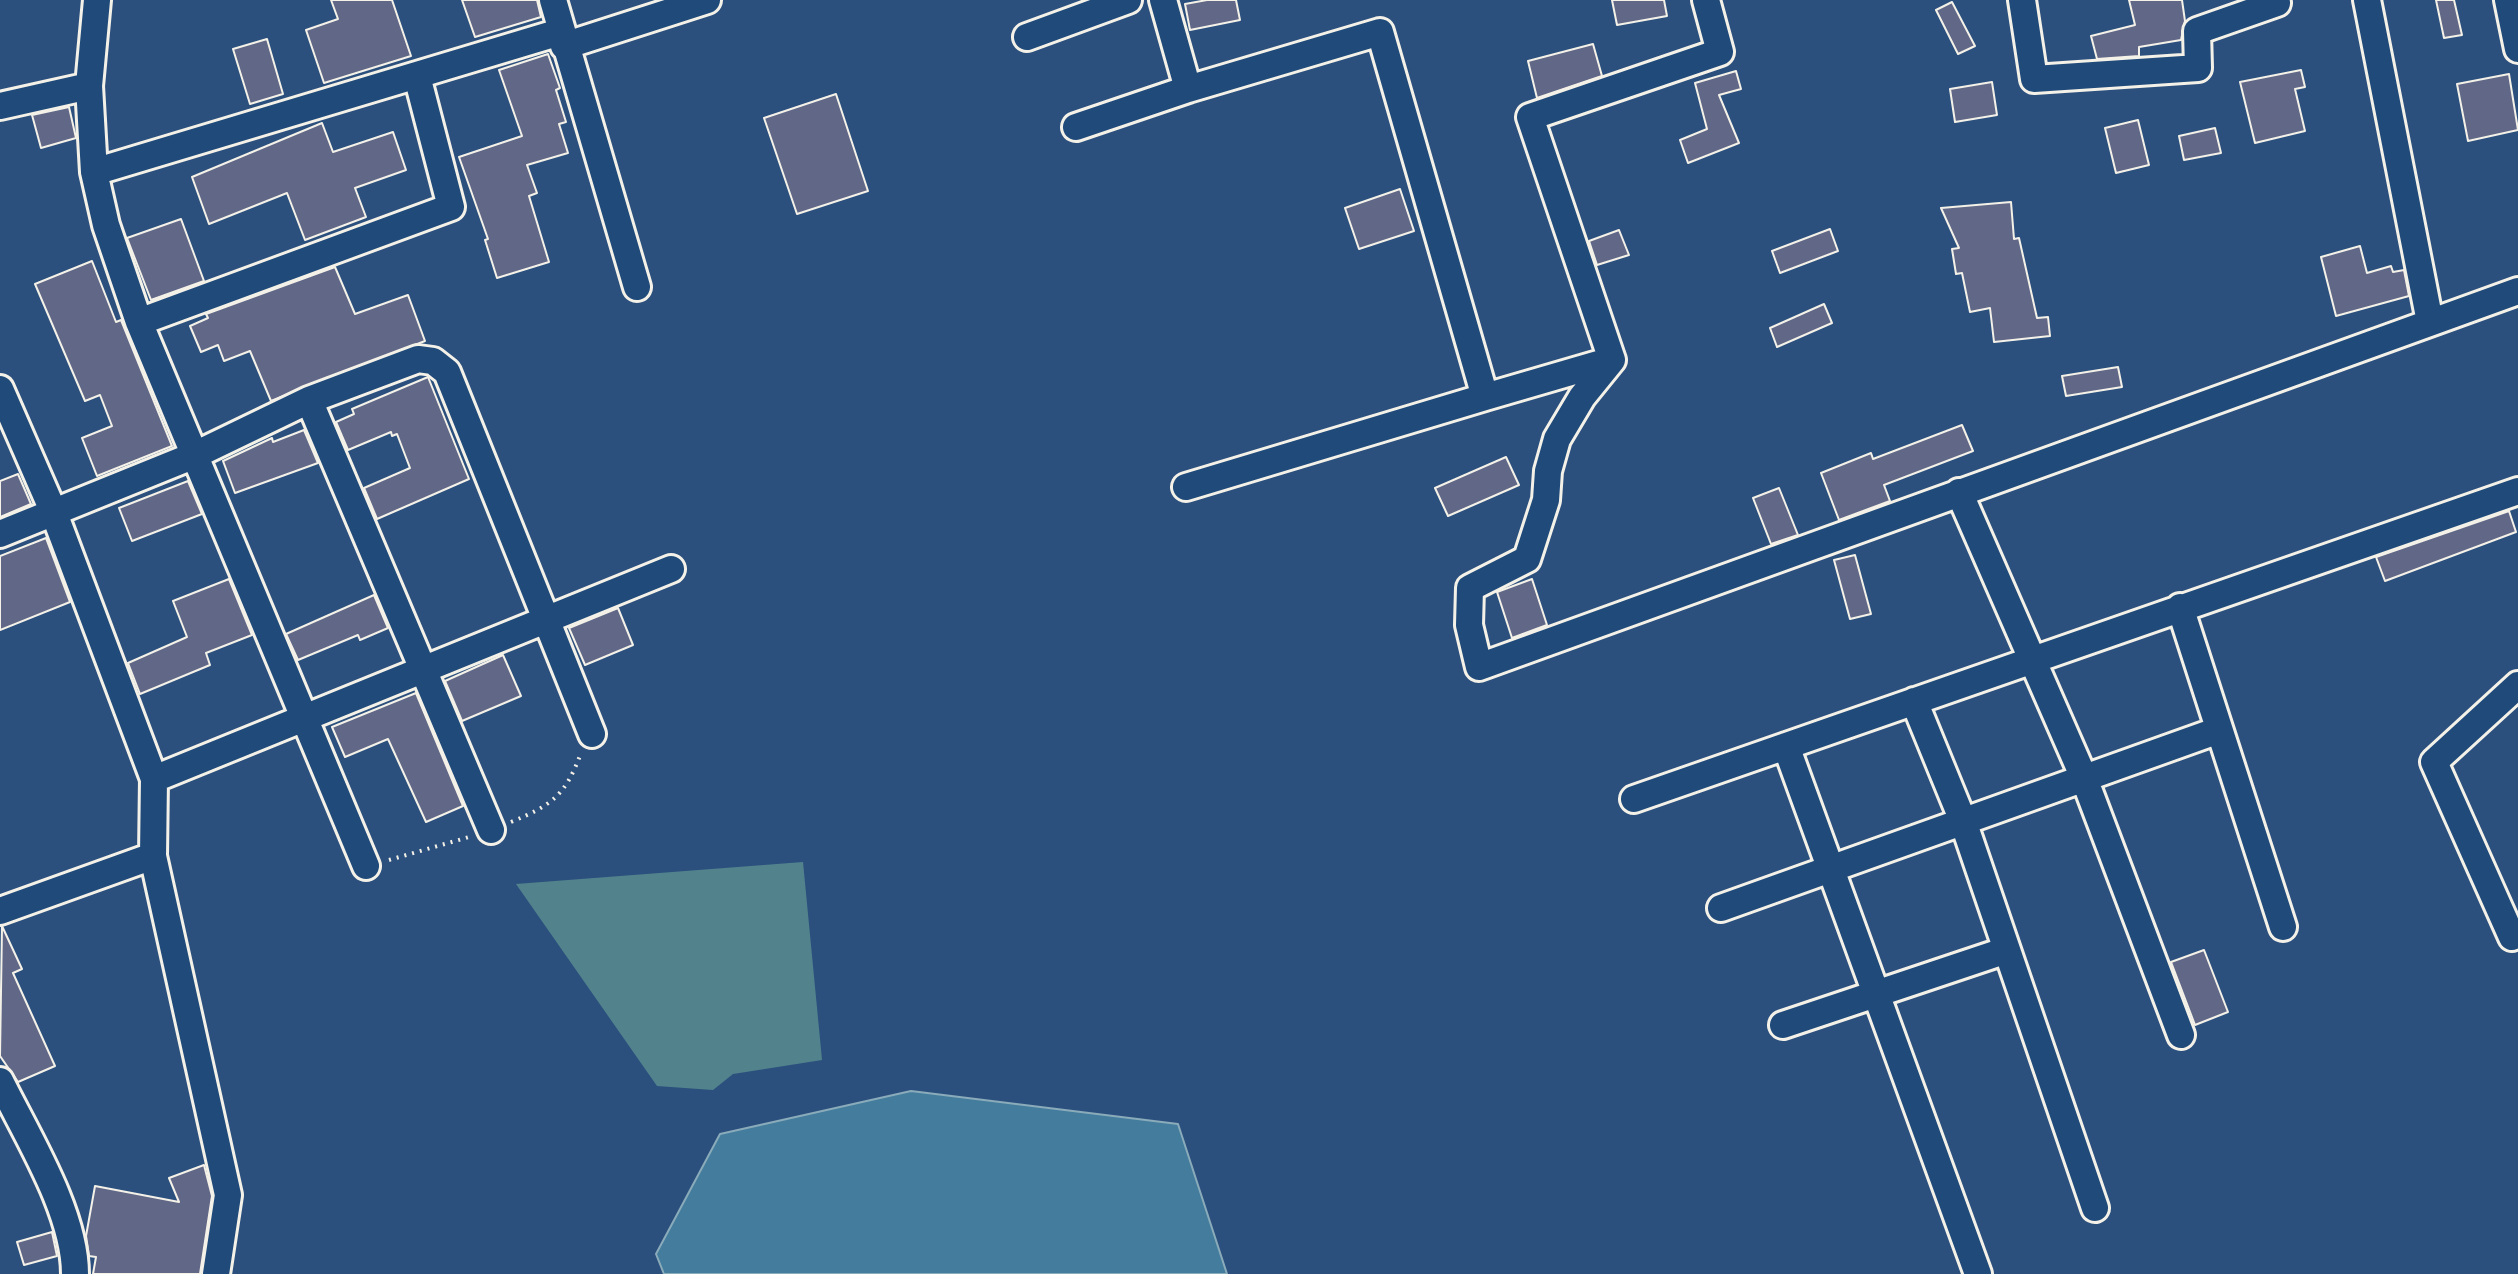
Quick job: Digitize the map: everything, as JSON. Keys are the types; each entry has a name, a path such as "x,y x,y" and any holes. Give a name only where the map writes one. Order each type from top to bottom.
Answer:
{"street":[{"path":"97,0 89,86 94,172 106,225 139,322 366,866"},
{"path":"553,0 637,287"},
{"path":"94,172 417,76 707,0"},
{"path":"1027,37 1128,0"},
{"path":"1163,0 1188,89"},
{"path":"1612,360 1530,117 1720,52 1706,0"},
{"path":"2022,0 2034,79 2198,68 2197,31 2281,1"},
{"path":"2367,0 2430,322"},
{"path":"2508,0 2518,49"},
{"path":"1076,127 1188,89 1380,32 1485,397"},
{"path":"139,322 451,207 417,76"},
{"path":"0,106 89,86"},
{"path":"1612,360 1582,397 1557,439 1548,471 1546,500 1527,559 1470,588 1469,625 1479,667 2518,291"},
{"path":"0,534 195,455 309,400 418,359 433,361 447,372 592,734"},
{"path":"1186,487 1612,360"},
{"path":"0,389 54,513 154,779 153,856 228,1195 216,1274"},
{"path":"309,400 491,830"},
{"path":"1634,799 2031,658 2518,491"},
{"path":"1959,492 2084,778 2181,1035"},
{"path":"154,779 671,569"},
{"path":"2180,607 2283,927"},
{"path":"2512,937 2434,762 2518,685"},
{"path":"1914,701 1963,821 2095,1208"},
{"path":"1721,908 2219,730"},
{"path":"1786,746 1978,1274"},
{"path":"0,911 153,856"},
{"path":"1783,1025 2007,950"},
{"path":"0,1081 58,1199 75,1259 75,1274"}],"green space":[{"path":"803,862 822,1060 733,1074 713,1090 657,1086 516,884"}],"water":[{"path":"911,1091 1178,1124 1227,1274 664,1274 656,1254 720,1134"}],"building":[{"path":"331,0 392,0 411,56 324,83 306,30 338,19"},
{"path":"462,0 537,0 541,17 475,37"},
{"path":"1236,0 1240,20 1190,30 1185,4"},
{"path":"1612,0 1664,0 1667,16 1617,25"},
{"path":"2129,0 2182,0 2185,21 2181,40 2139,47 2139,56 2097,59 2091,36 2135,25"},
{"path":"2436,0 2454,0 2462,35 2444,38"},
{"path":"1952,2 1975,46 1958,54 1936,10"},
{"path":"267,39 283,94 250,104 233,49"},
{"path":"1593,44 1602,76 1537,98 1528,61"},
{"path":"548,54 560,88 556,90 566,122 559,124 568,153 527,165 537,193 529,196 549,262 497,278 485,240 488,239 459,157 522,136 499,70"},
{"path":"2301,70 2305,87 2295,89 2305,131 2255,143 2240,82"},
{"path":"1736,71 1741,89 1719,95 1739,143 1688,163 1680,140 1707,129 1695,83"},
{"path":"2509,74 2518,130 2468,141 2457,84"},
{"path":"1992,82 1997,115 1955,122 1950,89"},
{"path":"836,94 868,191 797,214 764,118"},
{"path":"69,107 76,138 41,148 32,115"},
{"path":"2138,120 2149,165 2116,173 2105,128"},
{"path":"322,123 333,152 393,132 406,170 355,188 366,217 305,240 287,193 209,224 192,177"},
{"path":"2215,128 2221,153 2184,160 2179,136"},
{"path":"1400,189 1414,231 1359,249 1345,208"},
{"path":"2011,202 2014,239 2019,238 2037,318 2048,317 2050,336 1994,342 1990,308 1970,312 1962,273 1956,274 1952,249 1959,248 1941,208"},
{"path":"181,219 204,281 151,300 127,238"},
{"path":"1830,229 1838,251 1780,273 1772,251"},
{"path":"1619,230 1629,255 1597,265 1589,241"},
{"path":"2360,246 2367,273 2391,266 2393,272 2404,270 2409,296 2336,316 2321,257"},
{"path":"92,261 116,322 121,320 172,446 97,476 82,438 112,426 100,395 85,401 35,284"},
{"path":"335,267 355,314 408,295 425,341 271,401 250,351 224,361 218,345 201,352 190,326 208,318 206,314"},
{"path":"1824,304 1832,323 1777,347 1770,328"},
{"path":"2118,367 2122,387 2066,396 2062,376"},
{"path":"428,377 469,479 377,519 364,488 410,468 397,434 392,436 391,432 348,450 336,422 354,414 352,409"},
{"path":"1962,425 1973,451 1884,485 1890,501 1839,520 1821,473 1871,453 1873,459"},
{"path":"304,430 318,463 235,493 223,461 272,438 273,442"},
{"path":"1506,457 1519,485 1448,516 1435,488"},
{"path":"18,474 31,504 0,517 0,481"},
{"path":"188,481 202,514 132,541 119,508"},
{"path":"1779,488 1798,535 1771,544 1753,498"},
{"path":"2509,511 2516,532 2385,581 2376,557"},
{"path":"46,538 70,602 0,630 0,556"},
{"path":"1855,555 1871,614 1850,619 1834,560"},
{"path":"229,579 252,635 206,653 210,665 140,694 128,663 187,637 173,601"},
{"path":"1532,579 1547,625 1512,638 1497,592"},
{"path":"374,595 388,628 360,640 358,635 298,660 286,634"},
{"path":"618,608 633,645 585,665 569,628"},
{"path":"503,655 521,696 462,721 445,681"},
{"path":"416,693 463,806 426,822 388,739 345,757 332,727"},
{"path":"2,926 22,969 13,973 55,1066 18,1082 0,1056"},
{"path":"2204,950 2228,1012 2195,1025 2171,962"},
{"path":"204,1165 212,1196 200,1274 93,1274 96,1257 89,1256 86,1236 95,1186 179,1202 169,1178"},
{"path":"52,1232 57,1256 24,1265 17,1242"}]}
